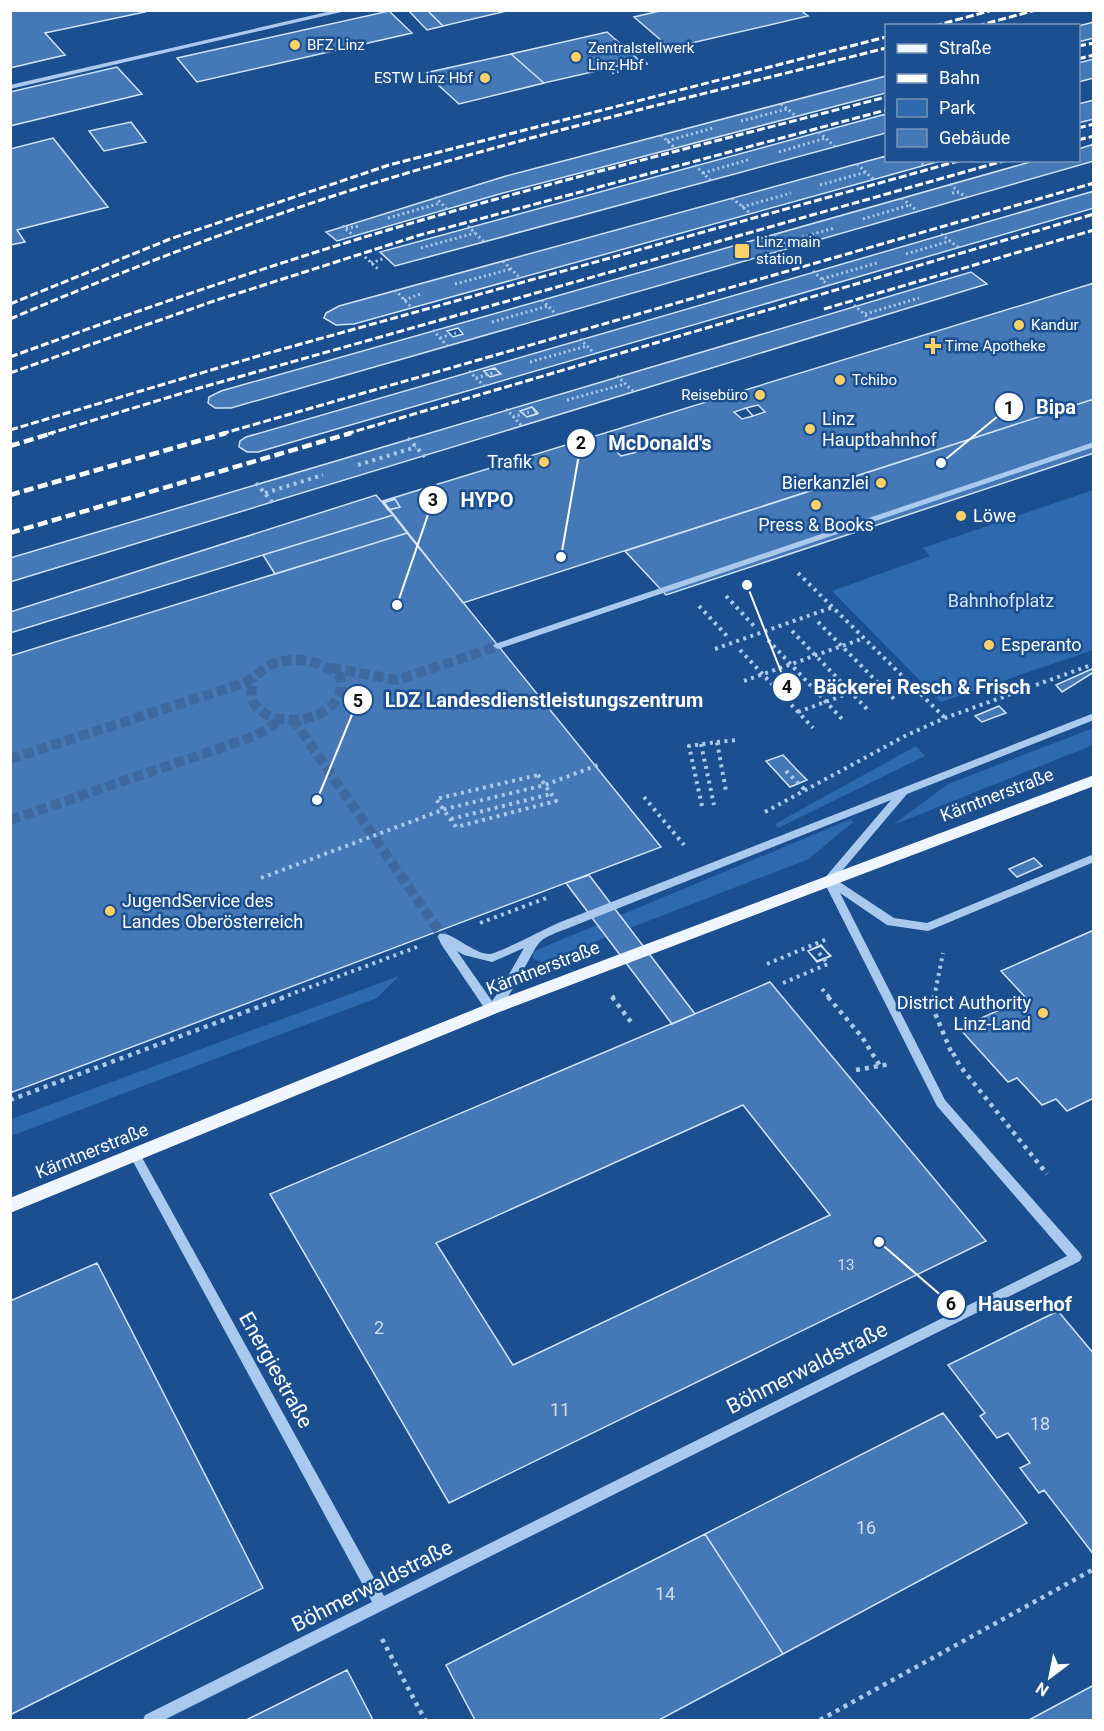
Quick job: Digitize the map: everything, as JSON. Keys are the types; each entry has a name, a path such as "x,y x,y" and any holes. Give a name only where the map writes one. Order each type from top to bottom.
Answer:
{"main road":[{"name":"Kärntnerstraße","path":"10,1206 491,1009 1094,780"}],"street":[{"path":"10,87 347,10"},
{"path":"498,646 775,550 1094,444"},
{"path":"443,937 468,952 492,958 562,926 1094,716"},
{"path":"905,790 871,826 828,880 891,922 928,927 1094,858"},
{"name":"Böhmerwaldstraße","path":"150,1720 1076,1257 941,1103 828,880"},
{"path":"443,937 491,1009 503,997 522,958 538,938"},
{"name":"Energiestraße","path":"135,1155 381,1604"}],"path":[{"path":"612,73 649,63"},
{"path":"781,104 796,116"},
{"path":"741,121 787,109"},
{"path":"667,141 713,129"},
{"path":"819,132 836,147"},
{"path":"661,135 675,148"},
{"path":"779,152 826,138"},
{"path":"703,173 751,159"},
{"path":"920,162 925,166"},
{"path":"857,164 874,180"},
{"path":"695,165 711,181"},
{"path":"820,185 866,172"},
{"path":"950,184 967,198"},
{"path":"952,194 959,192"},
{"path":"742,207 791,193"},
{"path":"435,197 447,209"},
{"path":"732,198 751,214"},
{"path":"902,198 918,212"},
{"path":"387,218 441,203"},
{"path":"863,219 910,205"},
{"path":"354,236 344,227 359,226"},
{"path":"468,226 484,242"},
{"path":"783,243 834,228"},
{"path":"421,248 475,233"},
{"path":"775,234 789,249"},
{"path":"941,234 958,248"},
{"path":"906,254 950,241"},
{"path":"364,257 379,270"},
{"path":"371,263 385,258"},
{"path":"503,261 520,278"},
{"path":"822,279 877,263"},
{"path":"455,284 511,269"},
{"path":"813,271 829,286"},
{"path":"395,290 412,308"},
{"path":"404,300 420,294"},
{"path":"865,314 919,298"},
{"path":"542,300 557,315"},
{"path":"492,322 548,306"},
{"path":"854,306 872,321"},
{"path":"433,330 448,347"},
{"path":"440,338 456,333"},
{"path":"580,339 595,354"},
{"path":"530,362 587,346"},
{"path":"469,371 485,387"},
{"path":"477,378 493,373"},
{"path":"617,376 635,393"},
{"path":"567,400 625,384"},
{"path":"506,409 523,427"},
{"path":"513,417 529,412"},
{"path":"408,438 425,457"},
{"path":"358,465 416,447"},
{"path":"265,494 323,475"},
{"path":"256,483 273,503"},
{"path":"775,550 945,718"},
{"path":"719,589 754,626"},
{"path":"692,598 727,636"},
{"path":"715,649 833,607"},
{"path":"818,622 896,701"},
{"path":"792,631 867,709"},
{"path":"744,681 864,638"},
{"path":"768,640 842,719"},
{"path":"740,650 813,728"},
{"path":"755,817 905,736 945,718 1094,664"},
{"path":"798,712 878,683"},
{"path":"702,806 689,746 736,740"},
{"path":"717,742 726,791"},
{"path":"701,744 714,805"},
{"path":"261,878 445,809 545,785 598,765"},
{"path":"786,771 806,791"},
{"path":"538,775 551,794 556,801 456,827 436,799 538,775"},
{"path":"451,819 551,794"},
{"path":"644,797 684,845"},
{"path":"673,849 692,842"},
{"path":"10,1100 553,896"},
{"path":"767,964 827,939 861,944"},
{"path":"783,983 828,964 819,953"},
{"path":"943,953 932,1006 953,1053 960,1066 1053,1182"},
{"path":"822,989 862,1037 880,1066"},
{"path":"943,1055 953,1053"},
{"path":"856,1070 900,1063"},
{"path":"820,1720 828,1719 1094,1569"},
{"path":"366,1612 425,1720"}],"green space":[{"name":"Bahnhofplatz","path":"1093,490 1093,650 941,702 832,591 930,556 923,548"},
{"path":"1093,728 1093,745 893,825 948,784"},
{"path":"916,746 925,756 778,828 775,824"},
{"path":"851,819 853,822 809,859 542,962 533,959 533,953 537,950"},
{"path":"399,976 377,998 11,1136 11,1119"}],"building":[{"path":"10,10 144,10 145,12 45,33 65,55 10,68"},
{"path":"408,10 427,10 443,26 427,30"},
{"path":"427,10 511,10 443,26"},
{"path":"664,10 800,10 808,16 670,48 634,17"},
{"name":"BFZ Linz","path":"389,11 412,33 197,82 177,58"},
{"path":"1094,22 1094,38 1080,42 1080,26"},
{"name":"Zentralstellwerk Linz Hbf","path":"607,32 640,61 544,83 511,54"},
{"name":"ESTW Linz Hbf","path":"511,54 544,83 459,104 425,73"},
{"path":"1094,59 1094,78 1080,82 1080,62"},
{"path":"117,67 142,94 10,126 10,92"},
{"path":"885,76 885,93 503,193 337,241 326,232 506,176"},
{"path":"1094,100 1094,119 1080,122 1080,104"},
{"path":"885,114 885,133 395,266 380,252"},
{"path":"131,122 146,142 104,151 89,131"},
{"path":"53,138 108,207 17,230 25,242 10,245 10,149"},
{"path":"1094,144 1094,161 231,408 215,408 208,403 209,397 221,391 1030,162 1080,162 1080,148"},
{"path":"885,156 885,162 937,162 354,324 336,325 324,318 326,313 339,306"},
{"path":"1094,191 1094,208 258,452 247,452 239,447 240,441 246,437"},
{"path":"971,272 987,284 10,582 10,558"},
{"name":"Linz Hauptbahnhof","path":"1094,283 1094,399 463,603 383,501"},
{"path":"458,328 463,334 453,337 447,331"},
{"path":"494,368 501,374 490,377 484,371"},
{"path":"495,368 500,374 490,377 484,371"},
{"path":"1094,399 1094,453 666,595 625,551"},
{"path":"758,405 765,412 753,416 746,408"},
{"path":"758,405 765,412 753,416 746,408"},
{"path":"758,405 765,412 753,416 746,408"},
{"path":"532,407 538,413 527,417 520,411"},
{"path":"532,407 537,414 527,417 520,411"},
{"path":"746,408 753,416 742,419 734,412"},
{"path":"746,408 753,416 742,419 734,412"},
{"path":"746,408 753,416 742,419 734,412"},
{"path":"639,441 646,449 633,453 626,445"},
{"path":"639,441 646,449 633,453 626,445"},
{"path":"639,441 646,449 633,453 626,445"},
{"path":"626,445 633,453 621,456 614,449"},
{"path":"626,445 633,453 621,456 614,449"},
{"path":"626,445 633,453 621,456 614,449"},
{"path":"376,495 393,515 10,633 10,612"},
{"path":"395,499 400,507 389,510 383,503"},
{"path":"395,499 400,507 388,510 383,503"},
{"path":"393,515 407,533 275,574 263,555"},
{"path":"407,533 661,847 10,1093 10,656"},
{"path":"1094,668 1094,672 1062,692 1056,685"},
{"path":"999,706 1006,713 982,722 975,716"},
{"path":"783,755 807,780 790,787 766,761"},
{"path":"1034,858 1042,866 1017,877 1009,869"},
{"path":"589,875 695,1014 672,1024 566,883"},
{"name":"District Authority Linz-Land","path":"1094,930 1094,1098 1067,1111 1056,1099 1042,1105 1017,1078 1008,1082 959,1028 1026,998 1001,971"},
{"path":"821,945 830,956 817,961 808,951"},
{"path":"821,946 831,956 817,962 808,951"},
{"path":"770,982 986,1241 449,1503 270,1194","holes":["743,1105 830,1215 513,1365 436,1243"]},
{"path":"97,1263 263,1588 10,1715 10,1301"},
{"path":"1058,1311 1094,1354 1094,1555 1044,1490 1039,1493 1020,1468 1030,1463 1008,1433 997,1438 980,1416 985,1413 948,1365"},
{"path":"943,1413 1027,1523 783,1654 705,1534"},
{"path":"705,1534 783,1654 659,1720 475,1720 446,1665"},
{"path":"347,1670 373,1720 246,1720"},
{"path":"1094,1685 1094,1720 1029,1720"}],"tunnel":[{"path":"331,668 397,680 498,646"},
{"path":"10,759 244,683 268,666 281,661 299,660 317,663 340,677 340,691 335,702 324,711 311,717 294,720"},
{"path":"253,679 252,700 256,706 267,714 282,719"},
{"path":"10,820 255,736 282,719"},
{"path":"282,719 294,720"},
{"path":"294,720 443,937"}],"railway":[{"path":"941,24 993,10"},
{"path":"984,24 1036,10"},
{"path":"10,304 170,239 389,165 885,37"},
{"path":"1080,46 1094,43"},
{"path":"10,319 181,250 355,189 553,132 885,48"},
{"path":"1080,58 1094,55"},
{"path":"10,357 183,296 358,239 556,183 885,97"},
{"path":"10,373 214,301 420,235 885,110"},
{"path":"1080,128 1094,124"},
{"path":"1080,140 1094,136"},
{"path":"10,430 265,354 955,162"},
{"path":"48,434 196,389 1000,162"},
{"path":"221,434 1094,183"},
{"path":"346,434 1094,214"},
{"path":"824,309 1094,230"},
{"path":"10,446 53,433"},
{"path":"10,495 226,433"},
{"path":"10,533 351,433"}],"place":[{"name":"BFZ Linz","path":"295,45"},
{"name":"Zentralstellwerk Linz Hbf","path":"576,57"},
{"name":"ESTW Linz Hbf","path":"485,78"},
{"name":"Linz main station","path":"742,251"},
{"name":"Kandur","path":"1019,325"},
{"name":"Time Apotheke","path":"933,346"},
{"name":"Tchibo","path":"840,380"},
{"name":"Reisebüro","path":"760,395"},
{"name":"Linz Hauptbahnhof","path":"810,429"},
{"name":"Trafik","path":"544,462"},
{"name":"Bipa","path":"941,463"},
{"name":"Bierkanzlei","path":"881,483"},
{"name":"Press & Books","path":"816,505"},
{"name":"Löwe","path":"961,516"},
{"name":"McDonald's","path":"561,557"},
{"name":"Bäckerei Resch & Frisch","path":"747,585"},
{"name":"HYPO","path":"397,605"},
{"name":"Esperanto","path":"989,645"},
{"name":"LDZ Landesdienstleistungszentrum","path":"317,800"},
{"name":"JugendService des Landes Oberösterreich","path":"110,911"},
{"name":"District Authority Linz-Land","path":"1043,1013"},
{"name":"Hauserhof","path":"879,1242"}]}
